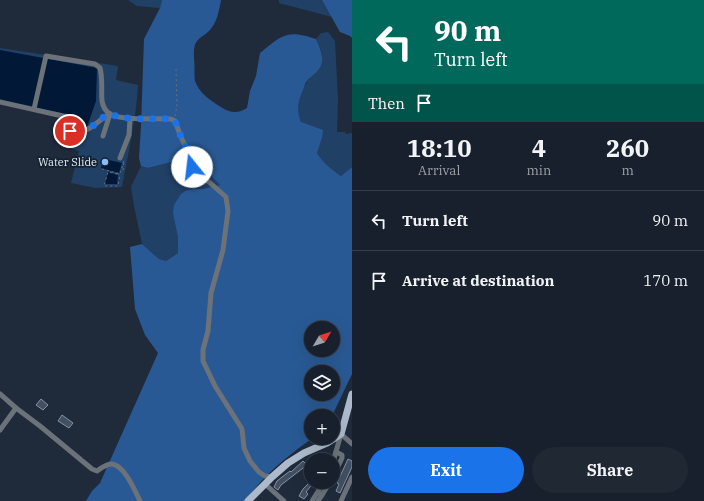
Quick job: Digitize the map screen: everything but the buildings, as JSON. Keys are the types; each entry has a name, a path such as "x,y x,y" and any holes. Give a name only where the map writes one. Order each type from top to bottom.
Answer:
{"main road":[{"path":"248,501 264,484 295,458 327,443 341,434 352,394"}],"lane":[{"path":"34,109 46,57 95,64 100,68 102,75 102,101 104,109 110,114 130,118 171,119 175,121 190,156 192,169 200,178 209,182 226,197 228,202 228,211 223,250 211,293 208,331 203,357 204,365 215,386 242,428 244,446 250,461 259,472 265,476 272,477"},
{"path":"0,102 67,117 70,131 82,133 110,114"},
{"path":"104,136 110,114"},
{"path":"122,160 129,136 130,118"},
{"path":"0,394 92,469 97,471 110,464 122,469 140,501"},
{"path":"0,430 16,408"},
{"path":"336,452 341,434 352,444"},
{"path":"341,501 352,477"},
{"path":"264,484 284,501"},
{"path":"318,501 322,489"},
{"path":"312,501 324,489"}],"path":[{"path":"175,121 177,106 176,69"},
{"path":"122,160 125,160 123,170"},
{"path":"117,174 120,174 122,160"},
{"path":"102,169 117,174 120,175 118,186 104,186 108,172 117,174"}],"shaded area":[{"path":"128,0 162,0 160,8 137,6"},
{"path":"162,0 221,0 216,21 209,31 198,40 195,45 195,81 199,89 213,102 228,111 237,112 247,108 250,91 256,76 260,53 280,38 291,34 298,34 316,39 321,53 322,62 318,71 307,81 305,85 299,102 299,118 301,122 323,130 317,153 328,166 341,176 352,167 352,374 340,399 340,365 304,365 304,401 339,401 335,409 304,409 304,445 276,466 245,501 86,501 92,491 100,483 158,353 145,335 135,309 130,247 142,244 159,259 166,261 178,253 178,237 173,213 174,205 181,194 187,190 202,189 220,185 196,160 180,160 148,168 141,166 139,158 144,39 160,8"},
{"path":"279,0 322,0 332,17 279,3"},
{"path":"322,0 352,0 352,38 340,32"},
{"path":"328,32 335,41 338,100 337,132 345,132 346,134 352,133 352,167 341,176 326,165 321,159 317,153 322,138 302,123 298,114 298,102 304,86 319,69 322,62 321,52 316,39 321,33"},
{"path":"0,48 118,66 116,80 138,85 134,124 122,187 95,188 71,183 79,151 59,145 67,119 0,103"},
{"path":"0,50 97,68 96,101 86,130 73,129 68,114 0,101"},
{"path":"104,159 122,163 119,173 101,168"},
{"path":"180,160 196,160 220,185 195,189 177,229 179,245 178,253 166,261 159,259 142,244 131,187 141,166 148,168"},
{"path":"108,172 118,175 117,184 105,184"}],"place":[{"name":"Water Slide","path":"105,162"}],"route":[{"path":"70,131 82,133 110,114 133,118 171,119 175,121 190,156 192,167"}]}
